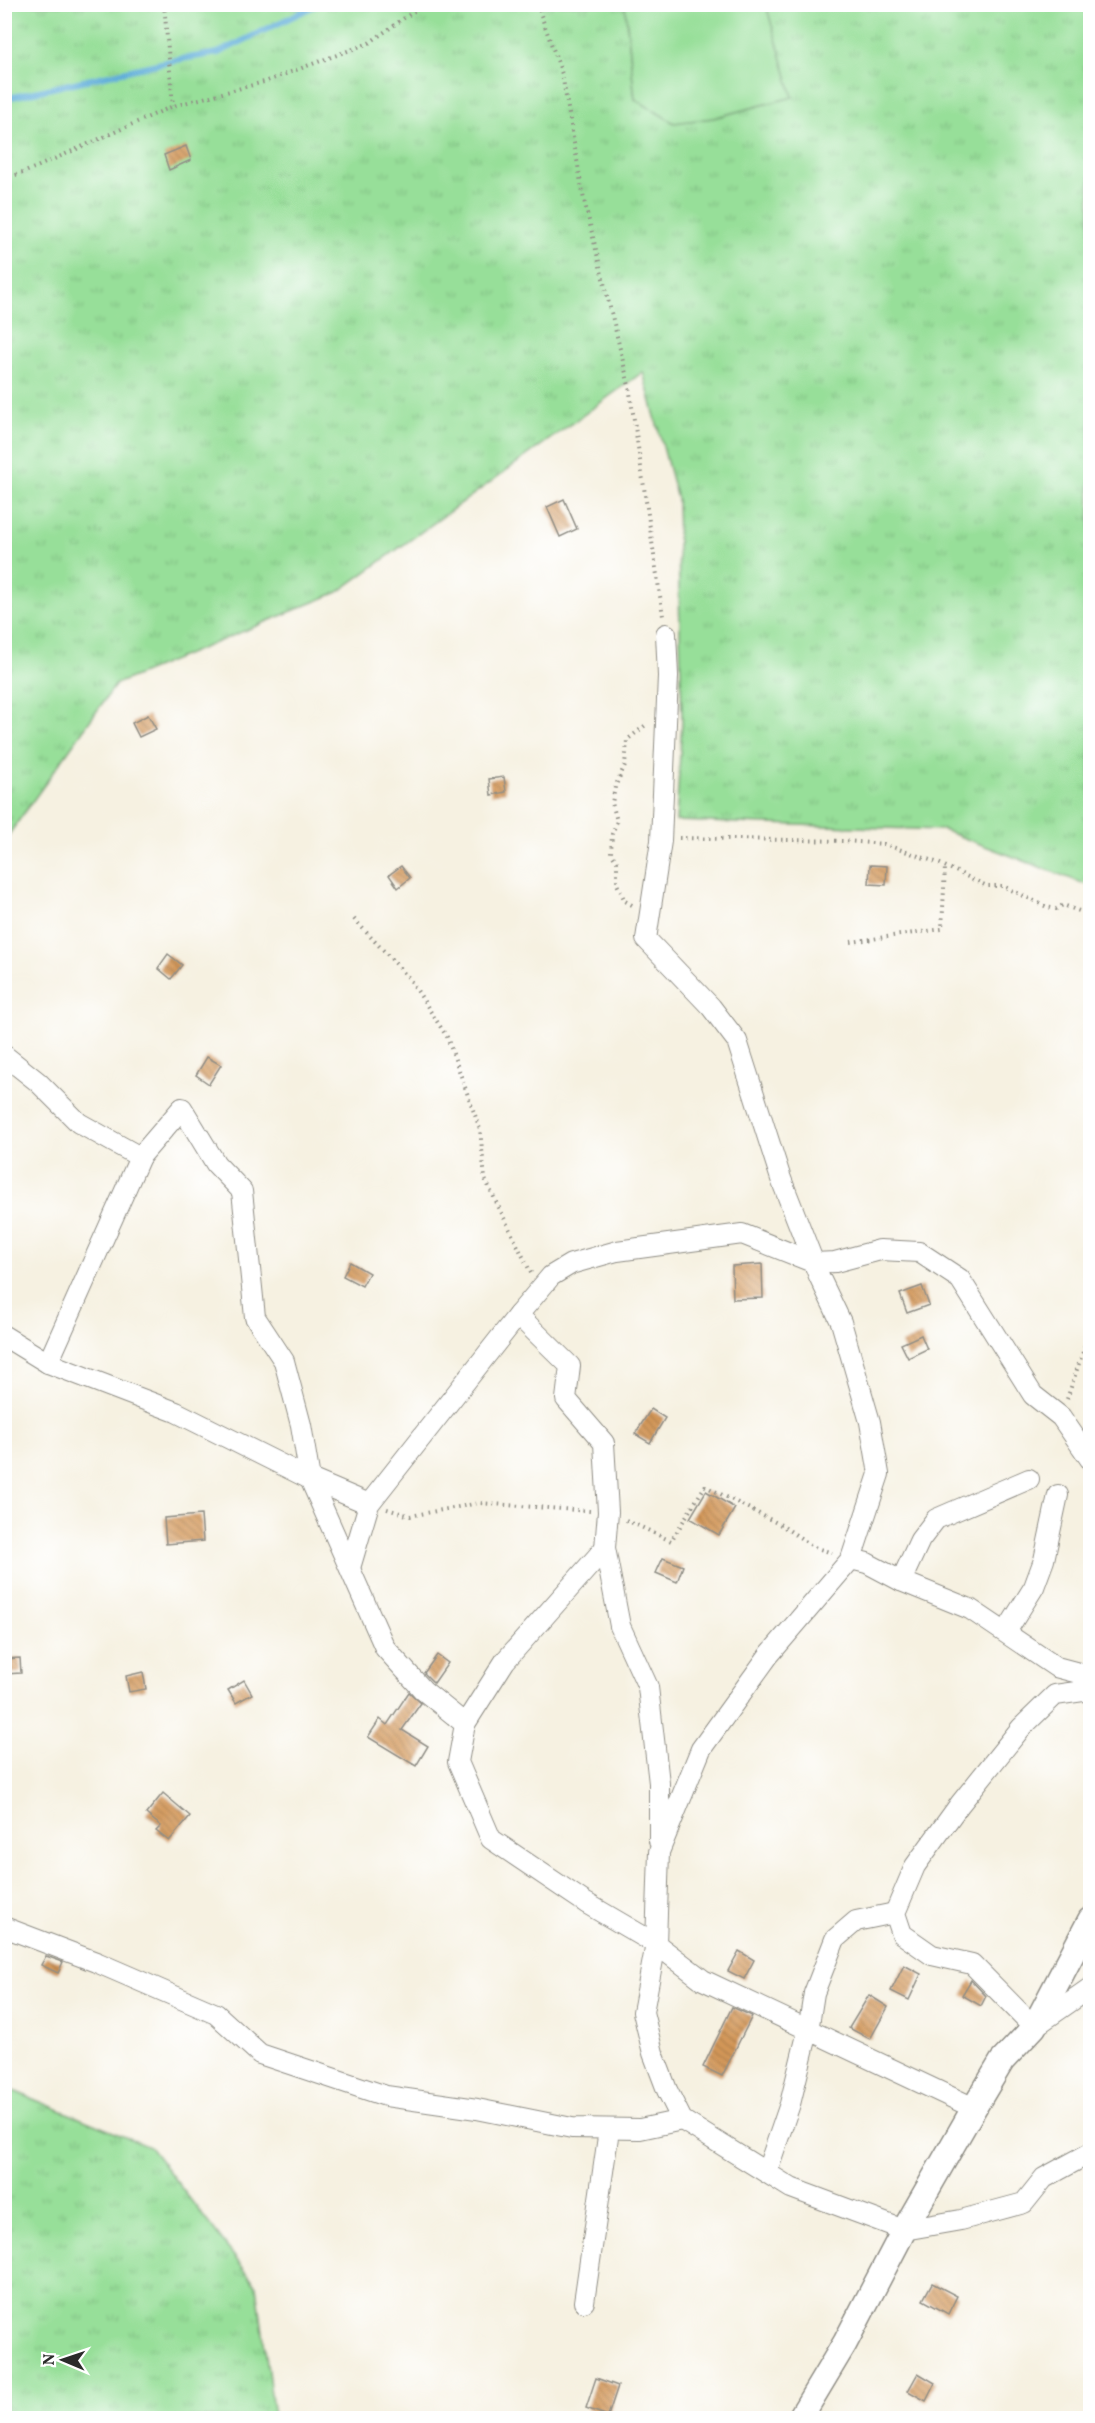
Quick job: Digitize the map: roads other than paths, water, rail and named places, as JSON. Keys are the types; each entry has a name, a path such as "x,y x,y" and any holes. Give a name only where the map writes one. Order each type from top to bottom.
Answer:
{"street":[{"path":"659,1852 700,1749 769,1655 851,1558 879,1474 870,1422 842,1322 819,1276 781,1179 737,1041 711,1007 646,939 662,832 668,676 666,634"},
{"path":"4,1055 38,1082 79,1124 140,1158"},
{"path":"48,1363 140,1158 182,1108 216,1164 242,1191 255,1317 284,1361 301,1425 310,1479 385,1648 423,1690 465,1724"},
{"path":"350,1568 369,1504 539,1290 551,1276 571,1264 617,1251 742,1234 815,1263 835,1262 880,1250 919,1252 960,1279 1033,1395 1061,1417 1090,1459"},
{"path":"518,1315 570,1366 566,1399 604,1443 608,1512 605,1548 620,1626 648,1687 659,1783 656,1944 643,2012 653,2053 667,2090 682,2120 791,2188 904,2230 961,2220 1024,2203 1044,2178 1090,2153"},
{"path":"4,1336 48,1363 176,1412 310,1479 369,1504"},
{"path":"901,1581 920,1540 936,1519 1029,1479"},
{"path":"1006,1632 1034,1587 1044,1560 1058,1495"},
{"path":"605,1548 505,1661 465,1724 458,1762 491,1839 586,1903 656,1944 703,1980 974,2108"},
{"path":"851,1558 970,1609 1056,1667 1090,1676"},
{"path":"1034,2026 972,1964 932,1955 902,1934 895,1913 915,1866 960,1804 1021,1728 1055,1695 1090,1690"},
{"path":"767,2171 790,2104 808,2031 813,1993 835,1939 856,1921 895,1913"},
{"path":"1034,2026 1090,1920"},
{"path":"4,1927 96,1962 216,2014 260,2054 386,2096 477,2109 572,2128 640,2129 682,2120"},
{"path":"800,2418 845,2343 904,2230 1002,2061 1034,2026 1090,1988"},
{"path":"584,2302 609,2130"}],"waterway":[{"path":"4,99 170,61 218,53 318,4"}]}
